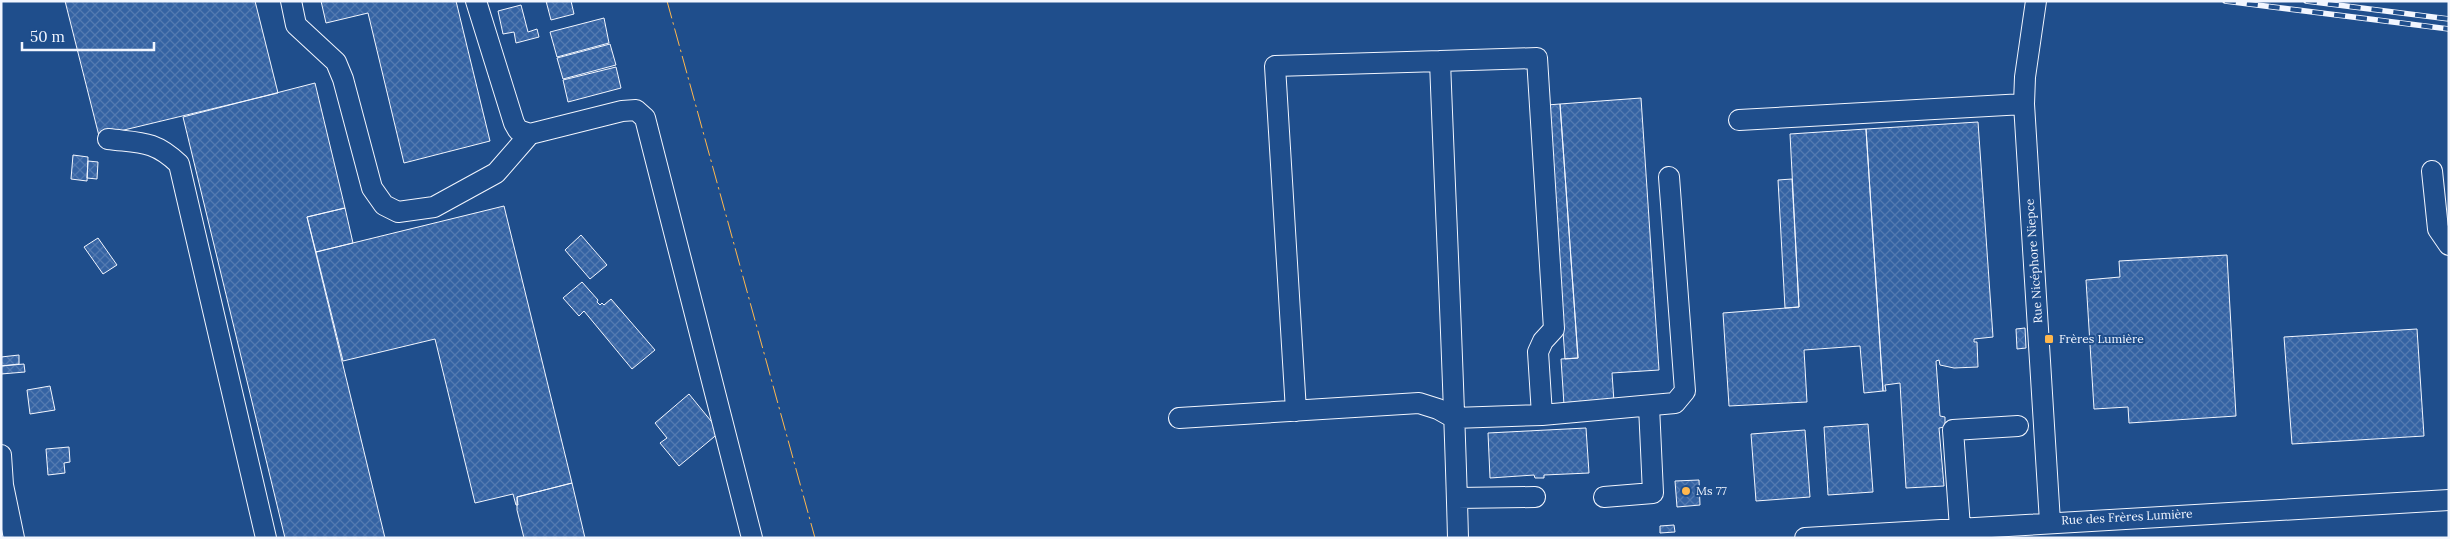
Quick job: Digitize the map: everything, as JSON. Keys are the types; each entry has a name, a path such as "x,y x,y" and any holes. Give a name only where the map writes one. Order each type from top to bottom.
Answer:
{"street":[{"path":"290,1 296,25 336,62 343,79 372,188 384,205 398,212 434,207 496,173 530,134"},
{"path":"476,1 514,124 518,130 530,134 622,111 636,110 645,118 752,538"},
{"name":"Rue Nicéphore Niepce","path":"2036,1 2025,77 2024,104 2050,522"},
{"path":"1296,411 1275,66 1537,58 1554,329 1543,341 1538,352 1542,415"},
{"path":"1440,61 1458,538"},
{"path":"1739,120 2024,104"},
{"path":"108,139 150,144 164,150 179,164 266,538"},
{"path":"2432,171 2438,229 2449,245"},
{"path":"1179,418 1419,403 1438,409 1454,418 1542,415 1675,403 1685,391 1669,177"},
{"path":"1604,497 1653,493 1649,406"},
{"path":"1960,528 1953,430 2018,426"},
{"path":"1,455 3,484 14,538"},
{"path":"1457,498 1535,498"},
{"name":"Rue des Frères Lumière","path":"1804,538 2050,522 2449,500"}],"building":[{"path":"65,1 255,1 278,93 99,136"},
{"path":"321,1 456,1 490,141 404,163 368,13 326,23"},
{"path":"546,1 571,1 574,14 551,20"},
{"path":"521,5 528,32 537,29 539,37 516,43 514,32 503,34 498,11"},
{"path":"604,18 609,43 557,57 550,32"},
{"path":"610,44 616,65 563,79 557,58"},
{"path":"616,67 621,88 568,102 563,80"},
{"path":"315,83 345,208 307,217 385,538 285,538 183,117"},
{"path":"1641,98 1659,370 1612,373 1614,402 1564,405 1561,359 1578,358 1560,104"},
{"path":"1560,104 1578,358 1565,359 1547,105"},
{"path":"1978,122 1993,337 1974,339 1974,342 1977,342 1978,367 1954,368 1940,365 1939,360 1936,361 1940,416 1945,417 1945,427 1939,428 1944,486 1906,488 1900,383 1885,385 1886,391 1883,391 1866,129"},
{"path":"1866,129 1883,391 1864,393 1860,346 1804,350 1807,402 1729,406 1723,313 1799,307 1790,134"},
{"path":"73,155 88,157 87,181 71,179"},
{"path":"88,161 98,162 97,179 87,178"},
{"path":"1792,179 1799,307 1785,308 1778,180"},
{"path":"504,206 572,483 517,497 518,505 516,505 513,494 475,503 435,339 343,361 316,252"},
{"path":"345,208 353,243 316,252 307,217"},
{"path":"581,235 607,265 590,279 565,250"},
{"path":"98,238 117,265 103,274 84,247"},
{"path":"2227,255 2236,416 2129,423 2128,407 2094,409 2086,280 2120,277 2119,261"},
{"path":"582,282 598,300 597,302 600,305 602,303 604,305 611,299 655,350 632,369 584,311 579,316 563,298"},
{"path":"2025,328 2026,348 2017,349 2016,329"},
{"path":"2417,329 2424,436 2292,444 2284,337"},
{"path":"19,355 19,364 1,366 1,357"},
{"path":"24,364 25,372 1,374 1,366"},
{"path":"50,386 55,410 30,414 27,390"},
{"path":"689,394 720,432 679,466 660,443 667,438 655,423"},
{"path":"1868,424 1873,492 1828,495 1824,427"},
{"path":"1586,428 1589,473 1544,475 1544,478 1535,478 1534,475 1490,478 1488,433"},
{"path":"1805,430 1810,497 1756,501 1751,434"},
{"path":"69,447 70,462 64,463 65,473 48,475 46,449"},
{"path":"1699,480 1700,505 1677,507 1675,481"},
{"path":"572,483 585,538 524,538 517,510 517,497"},
{"path":"1674,525 1675,532 1660,533 1660,526"}],"railway":[{"path":"2225,1 2449,29"},
{"path":"2306,1 2449,19"}],"power":[{"path":"667,1 815,538"}],"place":[{"name":"Frères Lumière","path":"2049,339"},
{"name":"Ms 77","path":"1686,491"}]}
